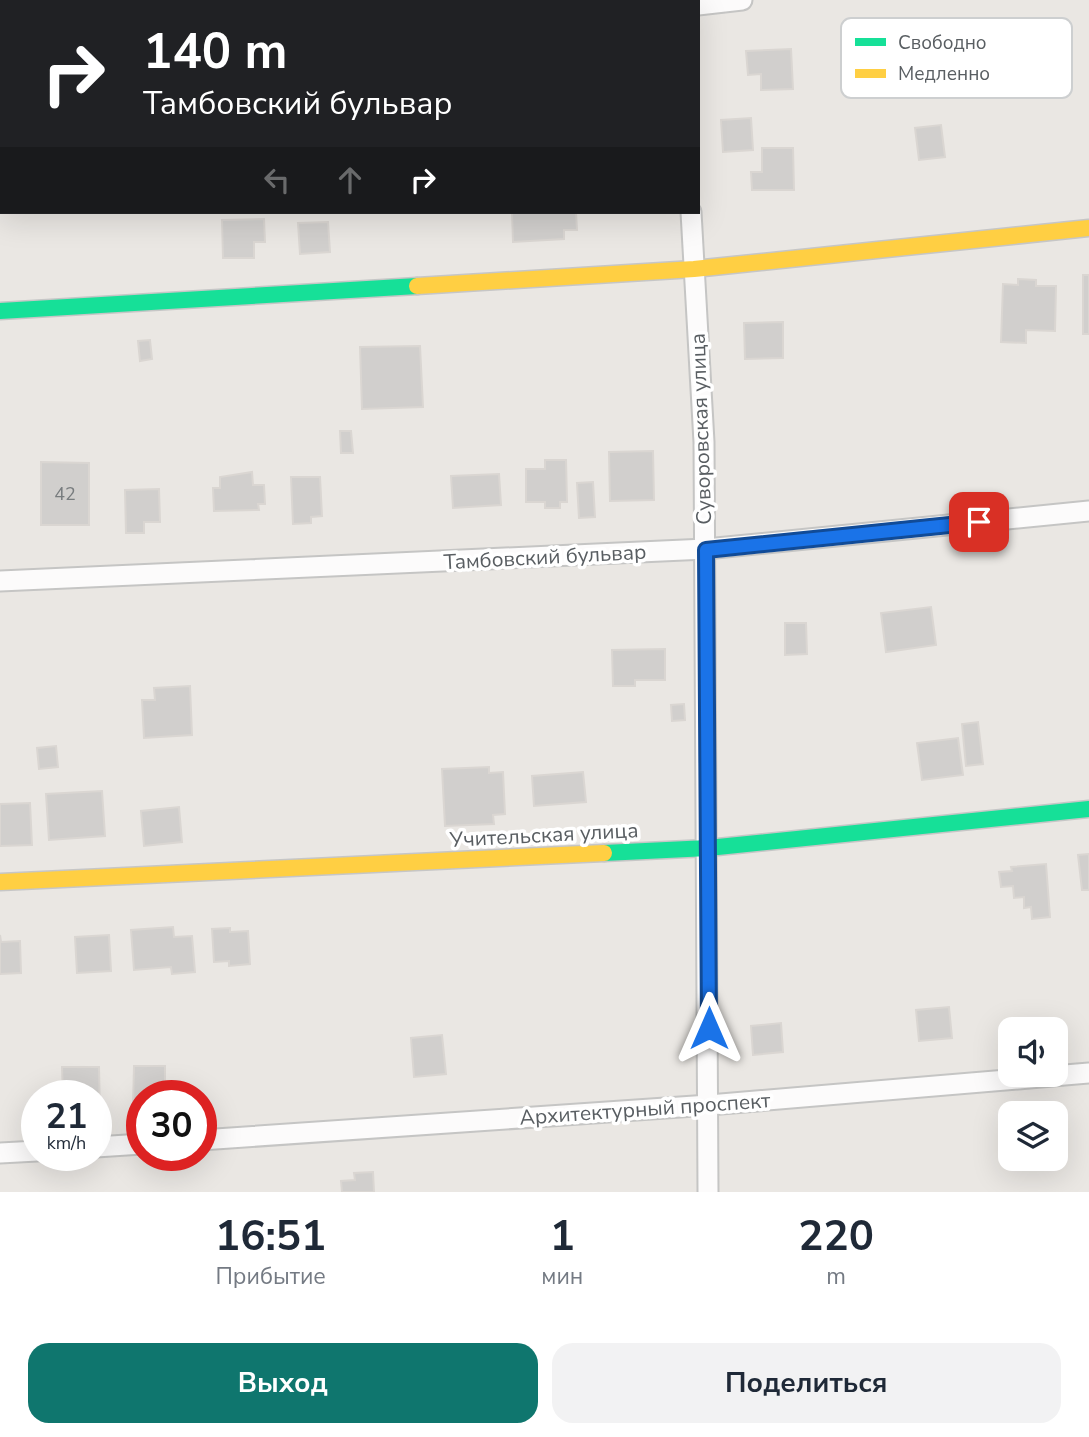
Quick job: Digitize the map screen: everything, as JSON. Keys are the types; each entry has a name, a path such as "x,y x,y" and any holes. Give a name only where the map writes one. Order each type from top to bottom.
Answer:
{"street":[{"path":"700,5 742,0"},
{"name":"Суворовская улица","path":"691,214 704,442 706,550 708,1192"},
{"path":"0,311 694,269 1089,228"},
{"name":"Тамбовский бульвар","path":"0,580 706,550 1089,511"},
{"name":"Учительская улица","path":"0,882 708,848 1089,809"},
{"name":"Архитектурный проспект","path":"217,1139 709,1105 1089,1073"},
{"path":"0,1153 21,1152"}],"building":[{"path":"791,49 793,89 761,90 761,74 748,75 746,51"},
{"path":"751,118 753,150 723,152 721,120"},
{"path":"941,125 945,157 919,160 915,128"},
{"path":"762,148 793,148 794,190 752,190 751,172 762,172"},
{"path":"512,214 576,214 577,230 564,230 564,239 513,242"},
{"path":"264,219 265,242 254,242 254,258 223,258 222,220"},
{"path":"328,222 330,252 300,254 298,223"},
{"path":"1083,275 1089,275 1089,334 1083,334"},
{"path":"1018,279 1036,280 1036,286 1056,286 1055,331 1026,330 1026,343 1001,342 1003,284 1018,285"},
{"path":"783,322 783,358 745,359 744,323"},
{"path":"150,340 152,359 140,361 138,341"},
{"path":"420,346 423,407 362,409 360,347"},
{"path":"340,431 351,431 353,453 341,453"},
{"path":"653,451 654,500 610,501 609,452"},
{"path":"545,460 566,460 567,502 560,502 560,508 545,508 545,502 526,502 526,469 545,469"},
{"path":"41,462 89,463 89,525 41,525"},
{"path":"252,472 253,485 264,485 265,504 258,504 259,510 214,511 213,488 220,488 220,477"},
{"path":"499,474 501,505 453,508 451,476"},
{"path":"291,477 320,477 322,516 311,517 311,523 293,524"},
{"path":"593,482 595,517 579,518 577,483"},
{"path":"159,489 160,522 144,522 144,533 126,533 125,490"},
{"path":"931,607 936,645 886,652 881,613"},
{"path":"785,623 806,623 807,654 785,655"},
{"path":"665,649 665,680 635,680 635,686 613,686 612,650"},
{"path":"190,686 192,735 144,738 142,700 155,700 154,688"},
{"path":"684,704 685,720 672,721 671,705"},
{"path":"978,722 983,764 966,766 962,724"},
{"path":"958,738 963,775 922,780 917,743"},
{"path":"56,746 58,767 39,769 37,748"},
{"path":"489,767 489,773 503,772 505,814 493,815 494,824 445,826 442,769"},
{"path":"583,772 586,802 534,806 532,776"},
{"path":"102,791 105,836 49,840 46,794"},
{"path":"30,803 32,845 0,846 0,804"},
{"path":"179,807 182,842 144,846 141,811"},
{"path":"1089,854 1089,890 1082,890 1078,855"},
{"path":"1046,864 1050,917 1032,919 1031,907 1024,908 1024,897 1014,898 1013,886 1001,887 999,872 1012,871 1011,867"},
{"path":"173,927 174,937 192,936 195,972 172,974 171,967 134,970 131,930"},
{"path":"230,928 230,932 248,931 250,964 229,966 229,961 214,962 212,929"},
{"path":"0,935 1,942 20,941 21,973 0,974"},
{"path":"109,935 111,971 77,973 75,937"},
{"path":"949,1007 952,1038 919,1041 916,1010"},
{"path":"781,1023 783,1052 753,1055 751,1026"},
{"path":"442,1035 446,1074 414,1077 411,1038"},
{"path":"134,1066 165,1066 165,1080 134,1080"},
{"path":"62,1067 99,1067 99,1080 62,1080"},
{"path":"373,1172 374,1192 342,1192 341,1181 355,1180 354,1173"}],"traffic: fast":[{"path":"0,311 417,286"},
{"path":"604,853 708,848 1089,809"}],"traffic: slow":[{"path":"417,286 694,269 1089,228"},
{"path":"0,882 604,853"}],"route":[{"path":"709,1028 706,550 979,522"}]}
